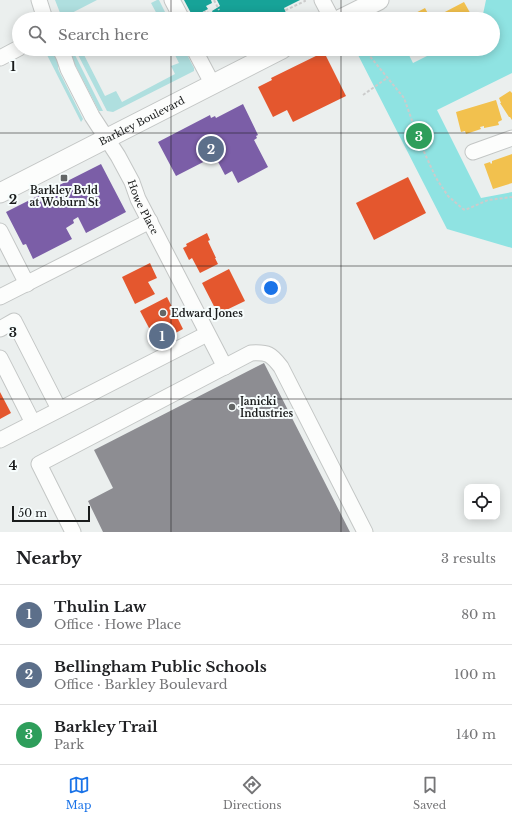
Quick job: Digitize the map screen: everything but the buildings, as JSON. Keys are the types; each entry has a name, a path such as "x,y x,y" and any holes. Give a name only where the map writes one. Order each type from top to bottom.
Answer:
{"main road":[{"path":"355,12 379,0"},
{"name":"Barkley Boulevard","path":"0,193 268,56"}],"street":[{"path":"39,0 43,12"},
{"path":"172,0 183,12"},
{"path":"322,0 328,12"},
{"path":"0,58 12,52"},
{"name":"Howe Place","path":"64,56 68,69 88,109 118,156 132,182 138,199 224,367"},
{"path":"198,56 212,85"},
{"path":"473,152 512,138"},
{"path":"0,297 150,221"},
{"path":"0,231 27,284"},
{"path":"0,329 14,321 59,410"},
{"path":"0,440 207,334"},
{"path":"73,532 39,464 251,353 263,352 274,358 281,367 365,532"},
{"path":"0,358 33,423"}],"path":[{"path":"214,0 219,10"},
{"path":"287,12 286,10 305,1 304,0"},
{"path":"370,56 404,98 436,178 448,196 465,210 488,200 512,197"},
{"path":"363,95 387,78"}],"shaded area":[{"path":"55,0 97,0 74,12 60,12"},
{"path":"159,0 165,12 156,12 151,3"},
{"path":"486,0 512,0 512,73 437,110 481,198 512,192 512,248 447,229 359,56 410,56 413,63 427,56 500,56 500,12 483,12"},
{"path":"48,56 56,56 59,63 59,71 83,119 81,122"},
{"path":"71,56 76,56 103,111 99,111"},
{"path":"79,56 85,56 105,96 116,91 122,102 175,74 171,66 179,63 176,56 188,56 194,71 113,112 107,111"}],"place":[{"name":"Barkley Trail","path":"419,136"},
{"name":"Bellingham Public Schools","path":"211,149"},
{"name":"Barkley Bvld at Woburn St","path":"64,178"},
{"name":"Edward Jones","path":"163,313"},
{"name":"Thulin Law","path":"162,336"},
{"name":"Janicki Industries","path":"232,407"}]}
